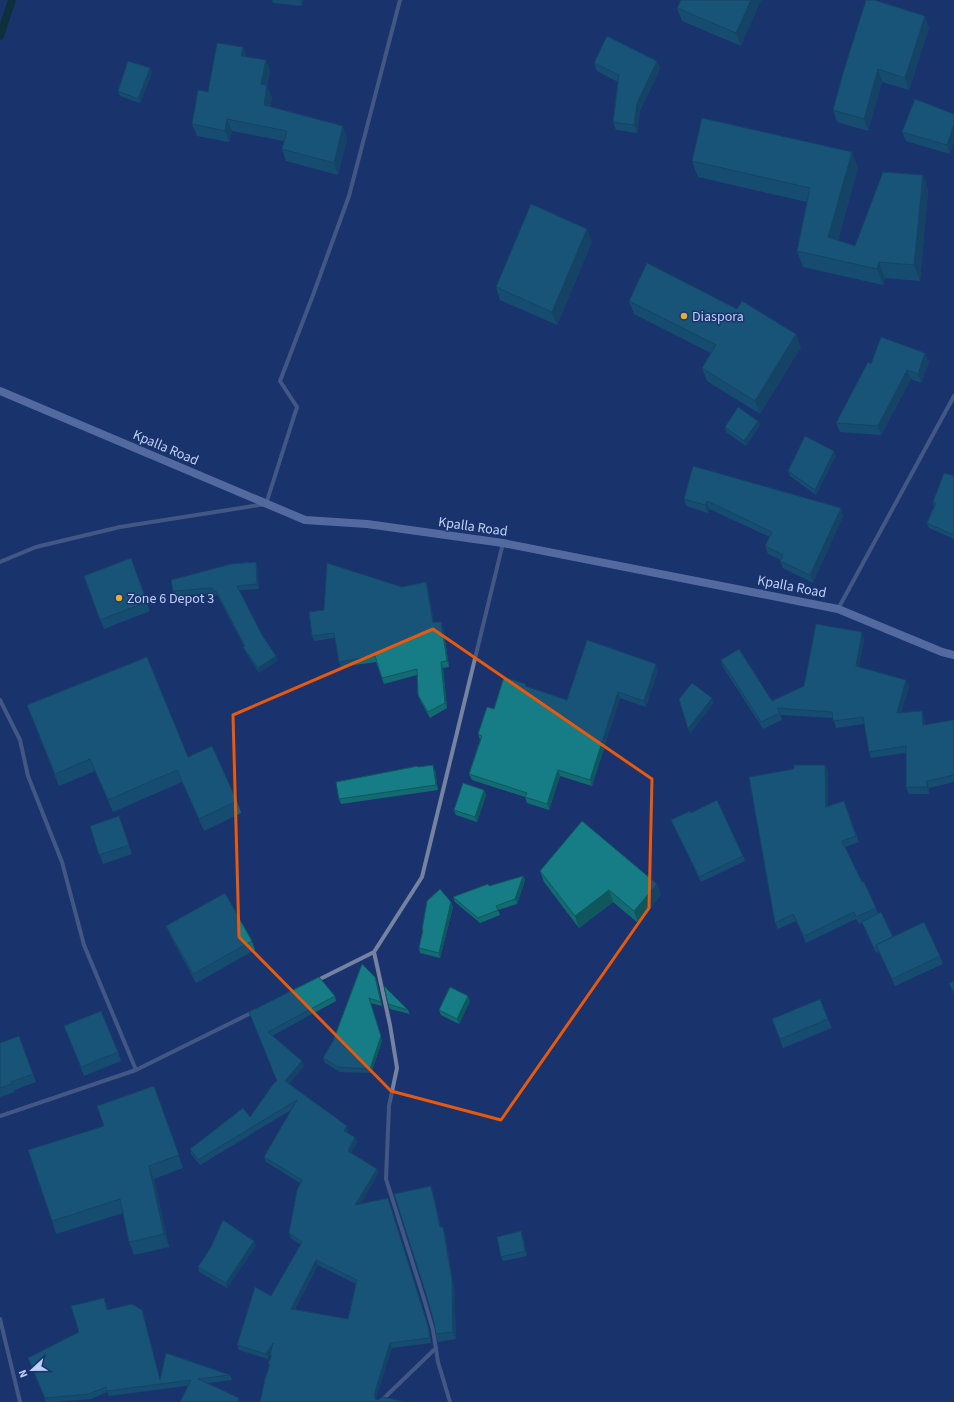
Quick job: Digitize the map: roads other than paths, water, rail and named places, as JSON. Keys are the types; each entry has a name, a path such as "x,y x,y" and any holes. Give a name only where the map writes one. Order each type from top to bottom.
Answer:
{"street":[{"path":"0,562 36,547 120,527 266,504 297,407 280,380 349,196 400,0"},
{"name":"Kpalla Road","path":"0,391 305,520 367,524 503,543 838,609 942,652 954,655"},
{"path":"838,609 954,396"},
{"path":"311,983 374,952 422,877 503,543"},
{"path":"0,700 20,740 28,776 62,862 84,945 136,1070"},
{"path":"374,952 390,1025 397,1068 389,1106 386,1179 424,1299 438,1362 450,1402"},
{"path":"0,1116 136,1070 262,1008"},
{"path":"0,1319 20,1402"},
{"path":"380,1402 436,1348"}],"waterway":[{"path":"0,36 12,0"}],"place":[{"name":"Diaspora","path":"684,316"},
{"name":"Zone 6 Depot 3","path":"119,598"}]}
